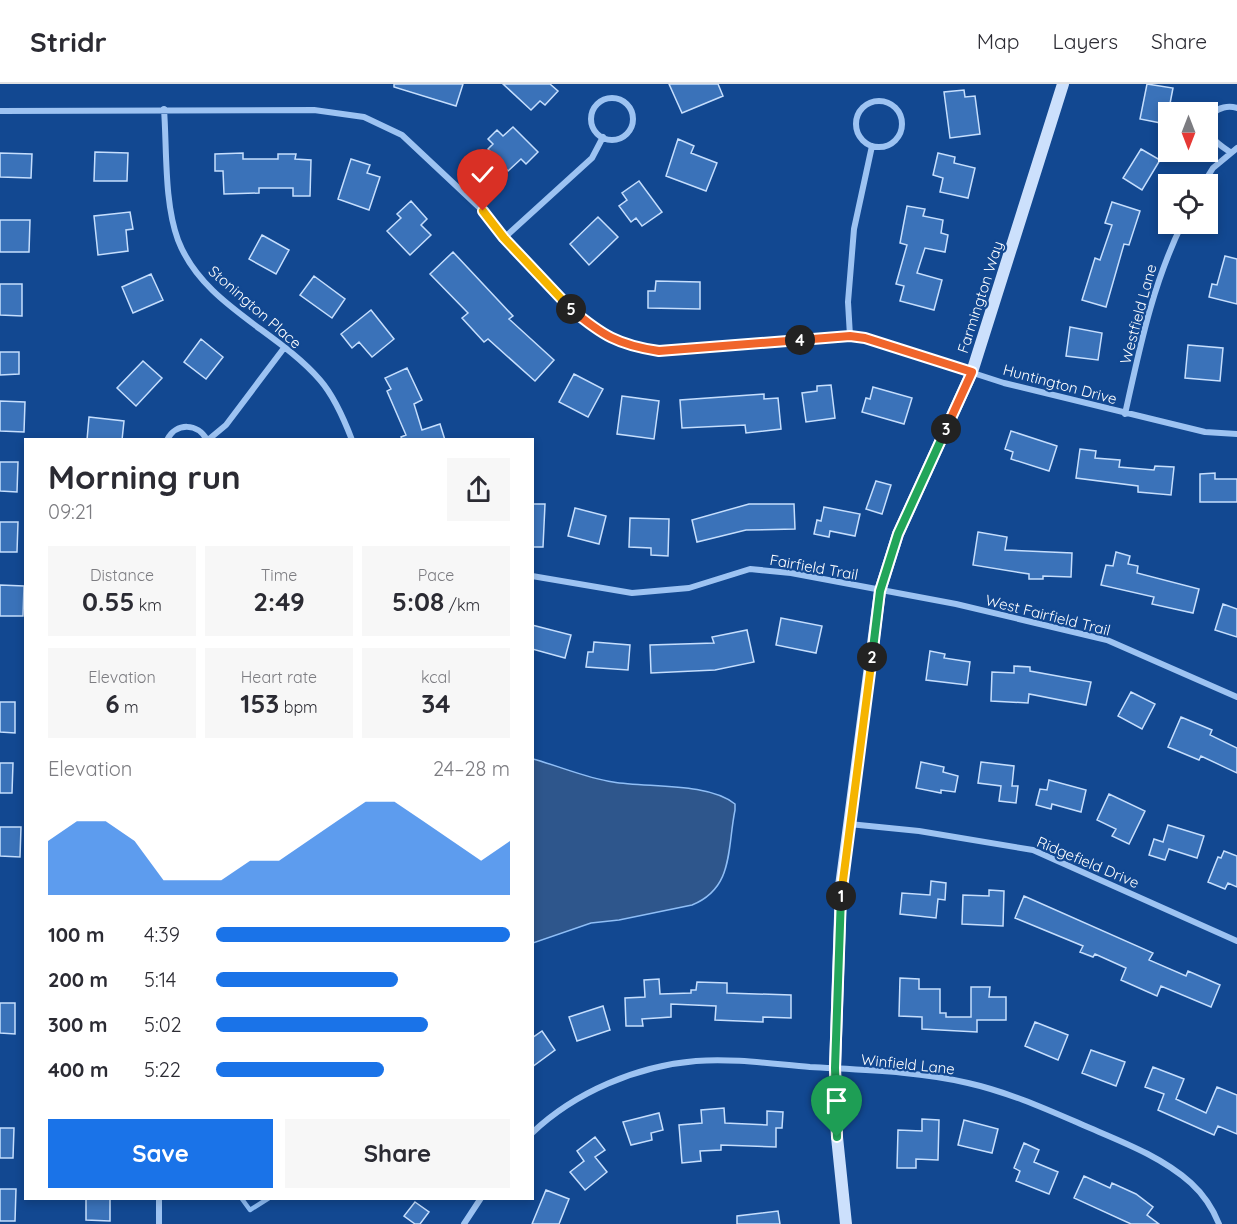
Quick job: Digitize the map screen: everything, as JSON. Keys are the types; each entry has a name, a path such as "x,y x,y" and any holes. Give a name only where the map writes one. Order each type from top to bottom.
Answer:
{"street":[{"name":"Farmington Way","path":"846,1224 837,1137 835,1068 841,886 880,591 898,534 972,372 1063,84"},
{"path":"606,99 620,99 633,115 631,128 622,137 616,139 603,137 593,128 591,121 595,107 606,99"},
{"path":"879,102 886,103 899,112 902,128 895,141 888,146 872,146 861,138 856,125 858,117 866,106 879,102"},
{"path":"1230,152 1211,136 1208,126 1211,115 1219,108 1229,106 1237,108"},
{"name":"Stonington Place","path":"164,109 171,210 184,254 203,280 255,327 319,378 329,392 351,438"},
{"name":"Huntington Drive","path":"0,111 314,110 364,117 402,135 475,203 559,298 596,331 637,348 659,351 850,336 865,338 1004,383 1205,432 1237,434"},
{"path":"504,238 592,158 603,137"},
{"path":"850,336 848,302 854,228 872,146"},
{"path":"1209,174 1230,152 1237,148"},
{"name":"Westfield Lane","path":"1125,414 1146,321 1164,262 1177,234"},
{"path":"209,438 225,424 284,348"},
{"path":"169,438 174,431 186,426 199,430 205,438"},
{"name":"Fairfield Trail","path":"534,576 632,593 688,588 750,569 791,573 880,591"},
{"name":"West Fairfield Trail","path":"880,591 956,604 1107,640 1237,698"},
{"name":"Ridgefield Drive","path":"849,824 919,831 1033,850 1237,941"},
{"name":"Winfield Lane","path":"534,1131 547,1119 593,1090 648,1069 697,1061 835,1068 928,1076 968,1083 1021,1098 1124,1142 1193,1184 1212,1208 1219,1224"},
{"path":"159,1200 159,1224"},
{"path":"465,1224 480,1200"}],"water":[{"path":"534,759 603,780 709,792 735,804 726,866 722,878 706,898 692,905 619,920 591,923 534,943"}],"building":[{"path":"394,84 463,84 456,106 394,87"},
{"path":"503,84 550,84 558,91 545,105 540,101 531,110"},
{"path":"669,84 718,84 723,96 682,113"},
{"path":"1147,84 1173,88 1170,102 1158,102 1158,122 1140,119"},
{"path":"964,90 965,97 975,96 980,134 950,138 944,92"},
{"path":"513,127 538,152 526,164 521,159 508,171 488,149 493,144 488,139 497,130 503,136"},
{"path":"678,139 694,146 691,153 717,163 706,191 666,176"},
{"path":"1141,149 1158,159 1159,162 1142,190 1123,178"},
{"path":"95,152 128,153 127,181 94,181"},
{"path":"0,153 32,154 31,178 0,177"},
{"path":"243,153 243,159 278,159 278,154 296,154 295,159 311,160 310,196 293,196 293,188 259,188 259,193 224,194 223,171 215,171 215,154"},
{"path":"938,153 955,157 954,163 975,168 968,198 940,192 943,178 933,175"},
{"path":"351,159 370,165 367,173 380,177 369,210 338,199"},
{"path":"639,181 662,212 642,226 636,218 631,222 619,206 627,200 622,193"},
{"path":"411,201 427,219 421,225 431,235 410,255 387,231 401,218 397,214"},
{"path":"1112,202 1140,211 1129,245 1124,244 1106,307 1082,300 1095,258 1100,260 1112,225 1105,223"},
{"path":"907,206 925,209 923,216 943,220 941,233 948,235 945,252 925,248 917,273 942,280 934,310 900,301 904,286 896,284 907,245 900,243"},
{"path":"130,212 133,229 126,230 128,251 98,255 94,216"},
{"path":"598,217 618,237 589,265 570,244"},
{"path":"0,220 30,220 29,252 0,252"},
{"path":"262,235 289,250 276,274 249,259"},
{"path":"453,252 513,316 509,319 554,360 535,381 488,339 484,342 462,318 468,313 430,274"},
{"path":"1225,256 1237,259 1237,304 1209,297 1212,284 1217,285"},
{"path":"151,274 163,300 133,313 122,287"},
{"path":"314,276 345,299 332,318 300,295"},
{"path":"656,281 700,282 700,309 648,308 648,291 655,291"},
{"path":"0,284 22,284 22,316 0,315"},
{"path":"371,310 394,339 372,357 359,342 352,348 341,334"},
{"path":"1070,327 1102,333 1098,360 1066,356"},
{"path":"201,339 223,357 206,379 184,362"},
{"path":"1188,345 1223,348 1220,381 1185,378"},
{"path":"0,352 19,352 19,374 0,375"},
{"path":"143,361 162,378 136,406 117,388"},
{"path":"407,368 422,400 414,404 422,430 440,424 444,438 401,438 406,435 387,391 391,389 385,378"},
{"path":"574,374 603,389 588,417 559,402"},
{"path":"831,385 835,418 806,422 802,393 817,391 817,386"},
{"path":"873,387 912,398 904,424 862,412 866,398 870,399"},
{"path":"764,394 764,399 778,398 781,429 746,433 745,425 682,428 680,400"},
{"path":"622,396 659,401 654,439 617,434"},
{"path":"0,401 25,402 24,432 0,431"},
{"path":"89,417 124,421 122,438 87,438"},
{"path":"1011,431 1057,446 1049,471 1011,459 1013,452 1005,449"},
{"path":"1080,449 1096,451 1095,458 1120,460 1119,467 1154,470 1155,466 1174,467 1171,495 1138,492 1138,486 1076,478"},
{"path":"0,462 18,462 17,492 0,491"},
{"path":"1215,473 1215,479 1237,479 1237,502 1200,502 1200,474"},
{"path":"876,481 891,485 882,514 866,509"},
{"path":"534,504 545,504 543,547 534,547"},
{"path":"749,504 794,504 795,529 746,530 697,542 692,520"},
{"path":"824,507 860,514 855,536 830,531 829,537 814,534 817,520 821,521"},
{"path":"575,508 606,516 599,544 568,536"},
{"path":"630,518 669,519 668,556 651,555 651,548 629,547"},
{"path":"0,522 18,522 17,552 0,552"},
{"path":"978,532 1007,537 1005,550 1072,553 1071,577 1043,576 1043,579 1029,579 1029,574 973,565"},
{"path":"1116,552 1130,556 1128,564 1138,566 1137,573 1199,589 1193,613 1152,604 1154,597 1101,585 1106,565 1113,566"},
{"path":"0,585 24,586 23,616 0,616"},
{"path":"1223,604 1237,609 1237,637 1215,630"},
{"path":"781,618 822,626 816,653 776,645"},
{"path":"534,626 571,635 565,658 534,650"},
{"path":"747,630 754,662 715,670 651,673 650,645 714,643 712,637"},
{"path":"594,642 630,645 628,670 586,667 588,652 593,652"},
{"path":"930,651 945,654 944,658 970,662 967,685 926,680"},
{"path":"1014,666 1030,667 1030,671 1091,682 1086,705 1029,694 1028,703 991,701 992,672 1014,673"},
{"path":"1131,692 1155,704 1142,729 1118,716"},
{"path":"0,702 15,702 15,733 0,732"},
{"path":"1181,717 1212,730 1210,735 1237,748 1237,773 1201,756 1199,760 1168,747"},
{"path":"921,762 944,767 943,772 958,776 955,792 941,790 941,793 916,788"},
{"path":"981,762 1014,766 1012,786 1018,786 1016,803 999,801 1001,786 978,783"},
{"path":"0,763 13,763 12,793 0,793"},
{"path":"1049,780 1086,790 1081,812 1052,804 1051,809 1036,805 1040,789 1047,790"},
{"path":"1109,794 1145,811 1129,844 1112,836 1116,829 1097,820"},
{"path":"1168,825 1204,836 1197,858 1169,849 1165,860 1149,855 1154,839 1163,842"},
{"path":"0,827 21,827 20,857 0,856"},
{"path":"1224,851 1237,856 1237,887 1228,883 1225,889 1208,882 1218,857 1221,858"},
{"path":"931,881 946,883 945,900 938,899 936,918 900,914 902,893 930,895"},
{"path":"989,890 1004,891 1003,926 962,924 963,895 989,896"},
{"path":"1024,896 1153,953 1149,960 1186,976 1188,971 1220,985 1211,1007 1161,986 1157,996 1121,980 1126,968 1095,954 1093,957 1080,952 1083,946 1015,918"},
{"path":"900,978 919,979 919,989 940,989 940,1013 946,1013 946,1017 971,1017 971,987 990,987 989,997 1006,997 1006,1020 977,1020 977,1032 922,1029 922,1017 899,1016"},
{"path":"659,979 660,994 691,993 691,990 696,990 697,982 727,983 727,993 791,995 791,1018 763,1017 763,1022 715,1020 716,1006 671,1004 671,1017 642,1019 643,1026 626,1026 625,998 645,997 644,980"},
{"path":"0,1003 15,1003 15,1034 0,1033"},
{"path":"603,1006 610,1030 577,1041 569,1017"},
{"path":"1035,1022 1068,1035 1058,1060 1025,1046"},
{"path":"542,1031 555,1050 534,1066 534,1037"},
{"path":"1091,1050 1125,1062 1116,1086 1082,1073"},
{"path":"1153,1067 1184,1079 1176,1099 1206,1113 1217,1087 1237,1095 1237,1134 1218,1126 1214,1135 1158,1110 1164,1094 1145,1087"},
{"path":"724,1108 725,1123 767,1125 767,1111 783,1112 782,1128 776,1128 776,1147 721,1145 721,1150 700,1151 701,1161 682,1163 679,1125 702,1123 701,1110"},
{"path":"659,1113 663,1130 651,1133 652,1140 631,1145 623,1122"},
{"path":"922,1119 939,1120 938,1160 916,1159 916,1168 897,1168 898,1130 922,1131"},
{"path":"964,1120 998,1129 992,1153 958,1145"},
{"path":"0,1128 14,1128 13,1158 0,1158"},
{"path":"595,1137 605,1150 595,1157 607,1172 585,1190 570,1172 584,1161 577,1151"},
{"path":"1024,1143 1039,1150 1034,1162 1058,1172 1049,1194 1016,1181 1020,1171 1014,1168"},
{"path":"1084,1176 1110,1188 1112,1183 1136,1194 1153,1207 1147,1215 1159,1224 1131,1224 1074,1198"},
{"path":"0,1189 16,1189 15,1221 0,1221"},
{"path":"546,1190 569,1199 559,1224 532,1224"},
{"path":"86,1200 110,1200 110,1221 86,1220"},
{"path":"415,1202 429,1212 420,1224 415,1224 404,1216"},
{"path":"778,1211 780,1224 737,1224 737,1216"}],"waterway":[{"path":"243,1200 250,1210 266,1200"}],"route":[{"path":"483,211 504,238 559,298 596,331 637,348 659,351 850,336 865,338 972,372 898,534 880,591 841,886 835,1068 837,1137"}]}
